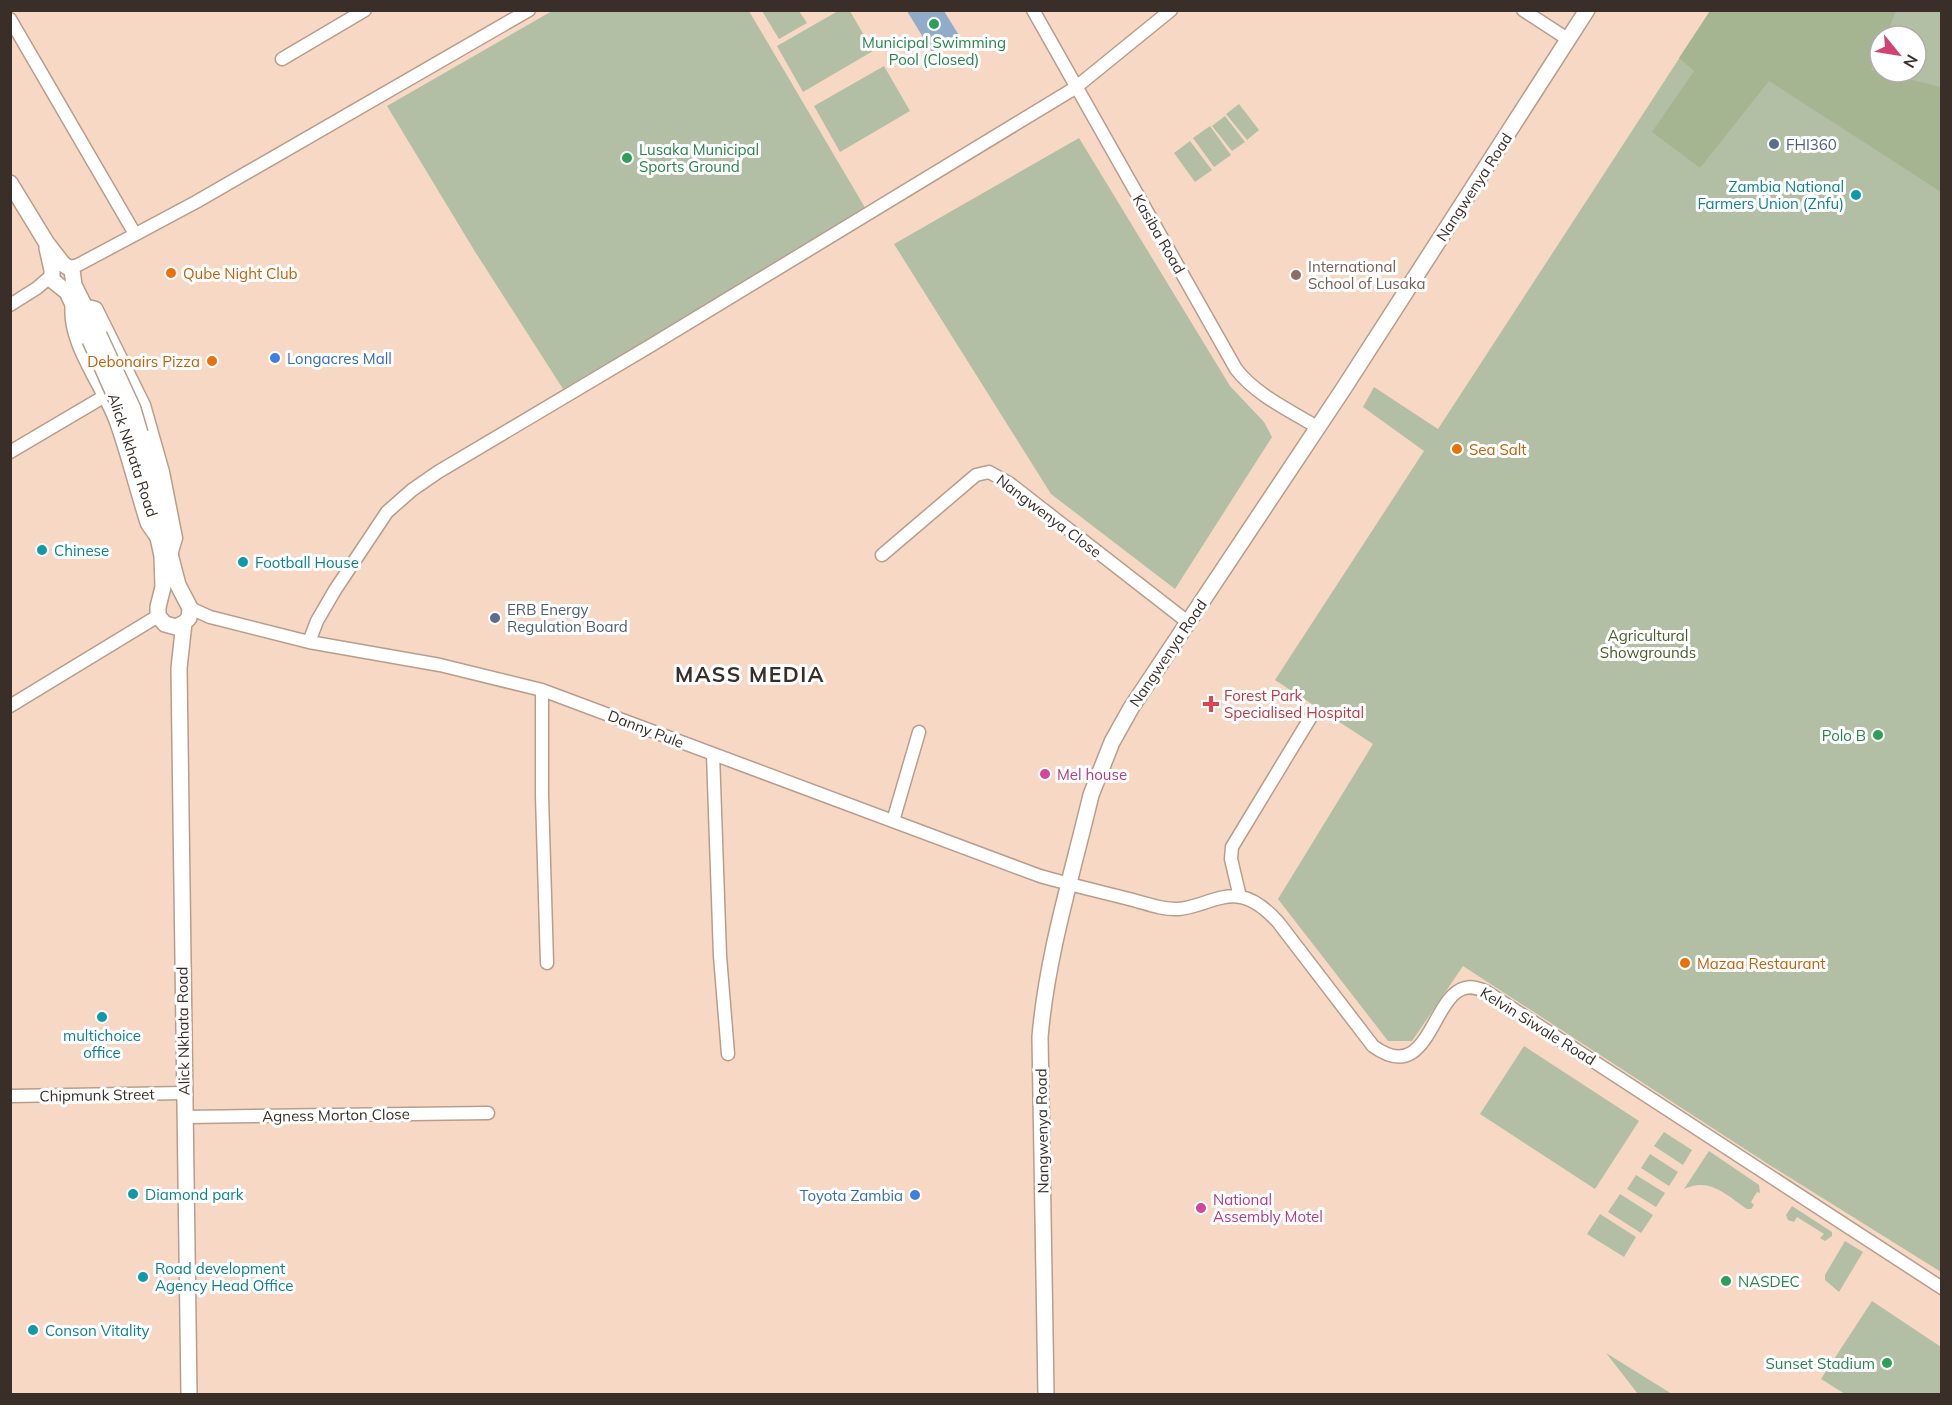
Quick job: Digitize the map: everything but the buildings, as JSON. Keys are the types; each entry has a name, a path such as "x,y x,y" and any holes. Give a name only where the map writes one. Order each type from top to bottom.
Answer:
{"main road":[{"name":"Nangwenya Road","path":"1046,1395 1040,1037 1043,1002 1049,966 1069,884 1091,795 1101,767 1121,724 1317,427 1587,10"},
{"name":"Alick Nkhata Road","path":"10,183 64,274 133,409 135,434 162,556 161,599"},
{"name":"Alick Nkhata Road","path":"135,434 159,491 171,558 187,613 179,668 189,1395"},
{"path":"176,594 187,613 176,627 162,620 158,607 161,599 176,594"},
{"name":"Alick Nkhata Road","path":"162,620 174,643 179,668"}],"street":[{"path":"282,59 365,10"},
{"path":"10,305 196,202 529,10"},
{"name":"Kasiba Road","path":"1033,10 1075,88 1236,369 1244,380 1259,392 1317,427"},
{"path":"309,642 317,621 359,552 387,512 412,490 438,472 1075,88 1171,10"},
{"path":"1523,10 1569,40"},
{"path":"10,19 135,234"},
{"path":"78,304 71,313 73,331 115,420 147,524 159,540"},
{"name":"Alick Nkhata Road","path":"78,304 96,308 144,405 163,472 176,538 171,558"},
{"path":"10,452 104,396 133,382"},
{"name":"Nangwenya Close","path":"882,555 976,475 989,472 1009,483 1188,622"},
{"name":"Danny Pule","path":"187,613 210,616 309,642 440,665 542,690 1040,876 1069,884"},
{"path":"10,706 162,620"},
{"path":"542,690 542,796 547,963"},
{"path":"1069,884 1167,908 1186,908 1226,897 1240,897 1231,859 1232,847 1312,715"},
{"path":"893,821 919,732"},
{"path":"713,754 720,956 728,1054"},
{"name":"Kelvin Siwale Road","path":"1240,897 1262,906 1278,922 1373,1046 1383,1053 1391,1056 1411,1053 1419,1046 1452,997 1463,988 1476,987 1941,1288"},
{"name":"Chipmunk Street","path":"10,1096 184,1093"},
{"name":"Agness Morton Close","path":"185,1118 488,1113"}],"green space":[{"name":"Lusaka Municipal Sports Ground","path":"552,11 749,11 867,211 563,389 474,250 387,106"},
{"path":"762,11 799,11 807,23 779,39"},
{"path":"838,11 850,11 873,51 803,92 777,46"},
{"name":"Agricultural Showgrounds","path":"1710,11 1941,11 1941,1272 1771,1166 1463,966 1412,1041 1388,1041 1278,899 1373,744 1275,680 1424,451 1363,407 1374,387 1438,429"},
{"path":"1710,11 1896,11 1891,24 1868,24 1868,84 1928,84 1941,87 1941,192 1769,81 1700,168 1652,132 1694,71 1679,58"},
{"path":"884,66 910,111 840,152 814,106"},
{"path":"1239,104 1259,130 1247,140 1226,114"},
{"path":"1225,116 1245,142 1232,151 1212,126"},
{"path":"1210,126 1231,155 1214,167 1193,138"},
{"path":"1079,138 1230,386 1264,422 1272,437 1175,589 1051,494 894,244"},
{"path":"1190,141 1212,170 1195,182 1174,153"},
{"path":"1524,1046 1639,1121 1595,1189 1480,1114"},
{"path":"1664,1132 1692,1150 1683,1165 1654,1146"},
{"path":"1709,1151 1759,1185 1760,1193 1757,1192 1751,1202 1754,1205 1751,1209 1747,1209 1725,1193 1710,1186 1693,1186 1684,1189"},
{"path":"1650,1154 1678,1172 1669,1186 1641,1168"},
{"path":"1636,1175 1665,1193 1656,1207 1627,1189"},
{"path":"1620,1194 1653,1215 1641,1233 1608,1212"},
{"path":"1792,1206 1832,1232 1832,1236 1825,1241 1820,1238 1824,1234 1797,1217 1794,1222 1788,1220 1786,1215"},
{"path":"1600,1214 1636,1237 1624,1257 1587,1234"},
{"path":"1845,1241 1863,1252 1839,1292 1825,1280 1825,1275"},
{"name":"Sunset Stadium","path":"1872,1301 1941,1347 1941,1394 1845,1394 1821,1379"},
{"path":"1606,1353 1672,1394 1638,1394"}],"water":[{"name":"Municipal Swimming Pool (Closed)","path":"907,11 944,11 960,37 932,52"}],"place":[{"name":"Municipal Swimming Pool (Closed)","path":"934,24"},
{"name":"FHI360","path":"1774,144"},
{"name":"Lusaka Municipal Sports Ground","path":"627,158"},
{"name":"Zambia National Farmers Union (Znfu)","path":"1856,195"},
{"name":"Qube Night Club","path":"171,273"},
{"name":"International School of Lusaka","path":"1296,275"},
{"name":"Longacres Mall","path":"275,358"},
{"name":"Debonairs Pizza","path":"212,361"},
{"name":"Sea Salt","path":"1457,449"},
{"name":"Chinese","path":"42,550"},
{"name":"Football House","path":"243,562"},
{"name":"ERB Energy Regulation Board","path":"495,618"},
{"name":"Forest Park Specialised Hospital","path":"1211,704"},
{"name":"Polo B","path":"1878,735"},
{"name":"Mel house","path":"1045,774"},
{"name":"Mazaa Restaurant","path":"1685,963"},
{"name":"multichoice office","path":"102,1017"},
{"name":"Diamond park","path":"133,1194"},
{"name":"Toyota Zambia","path":"915,1195"},
{"name":"National Assembly Motel","path":"1201,1208"},
{"name":"Road development Agency Head Office","path":"143,1277"},
{"name":"NASDEC","path":"1726,1281"},
{"name":"Conson Vitality","path":"33,1330"},
{"name":"Sunset Stadium","path":"1887,1363"}],"district":[{"name":"MASS MEDIA","path":"750,674"}]}
